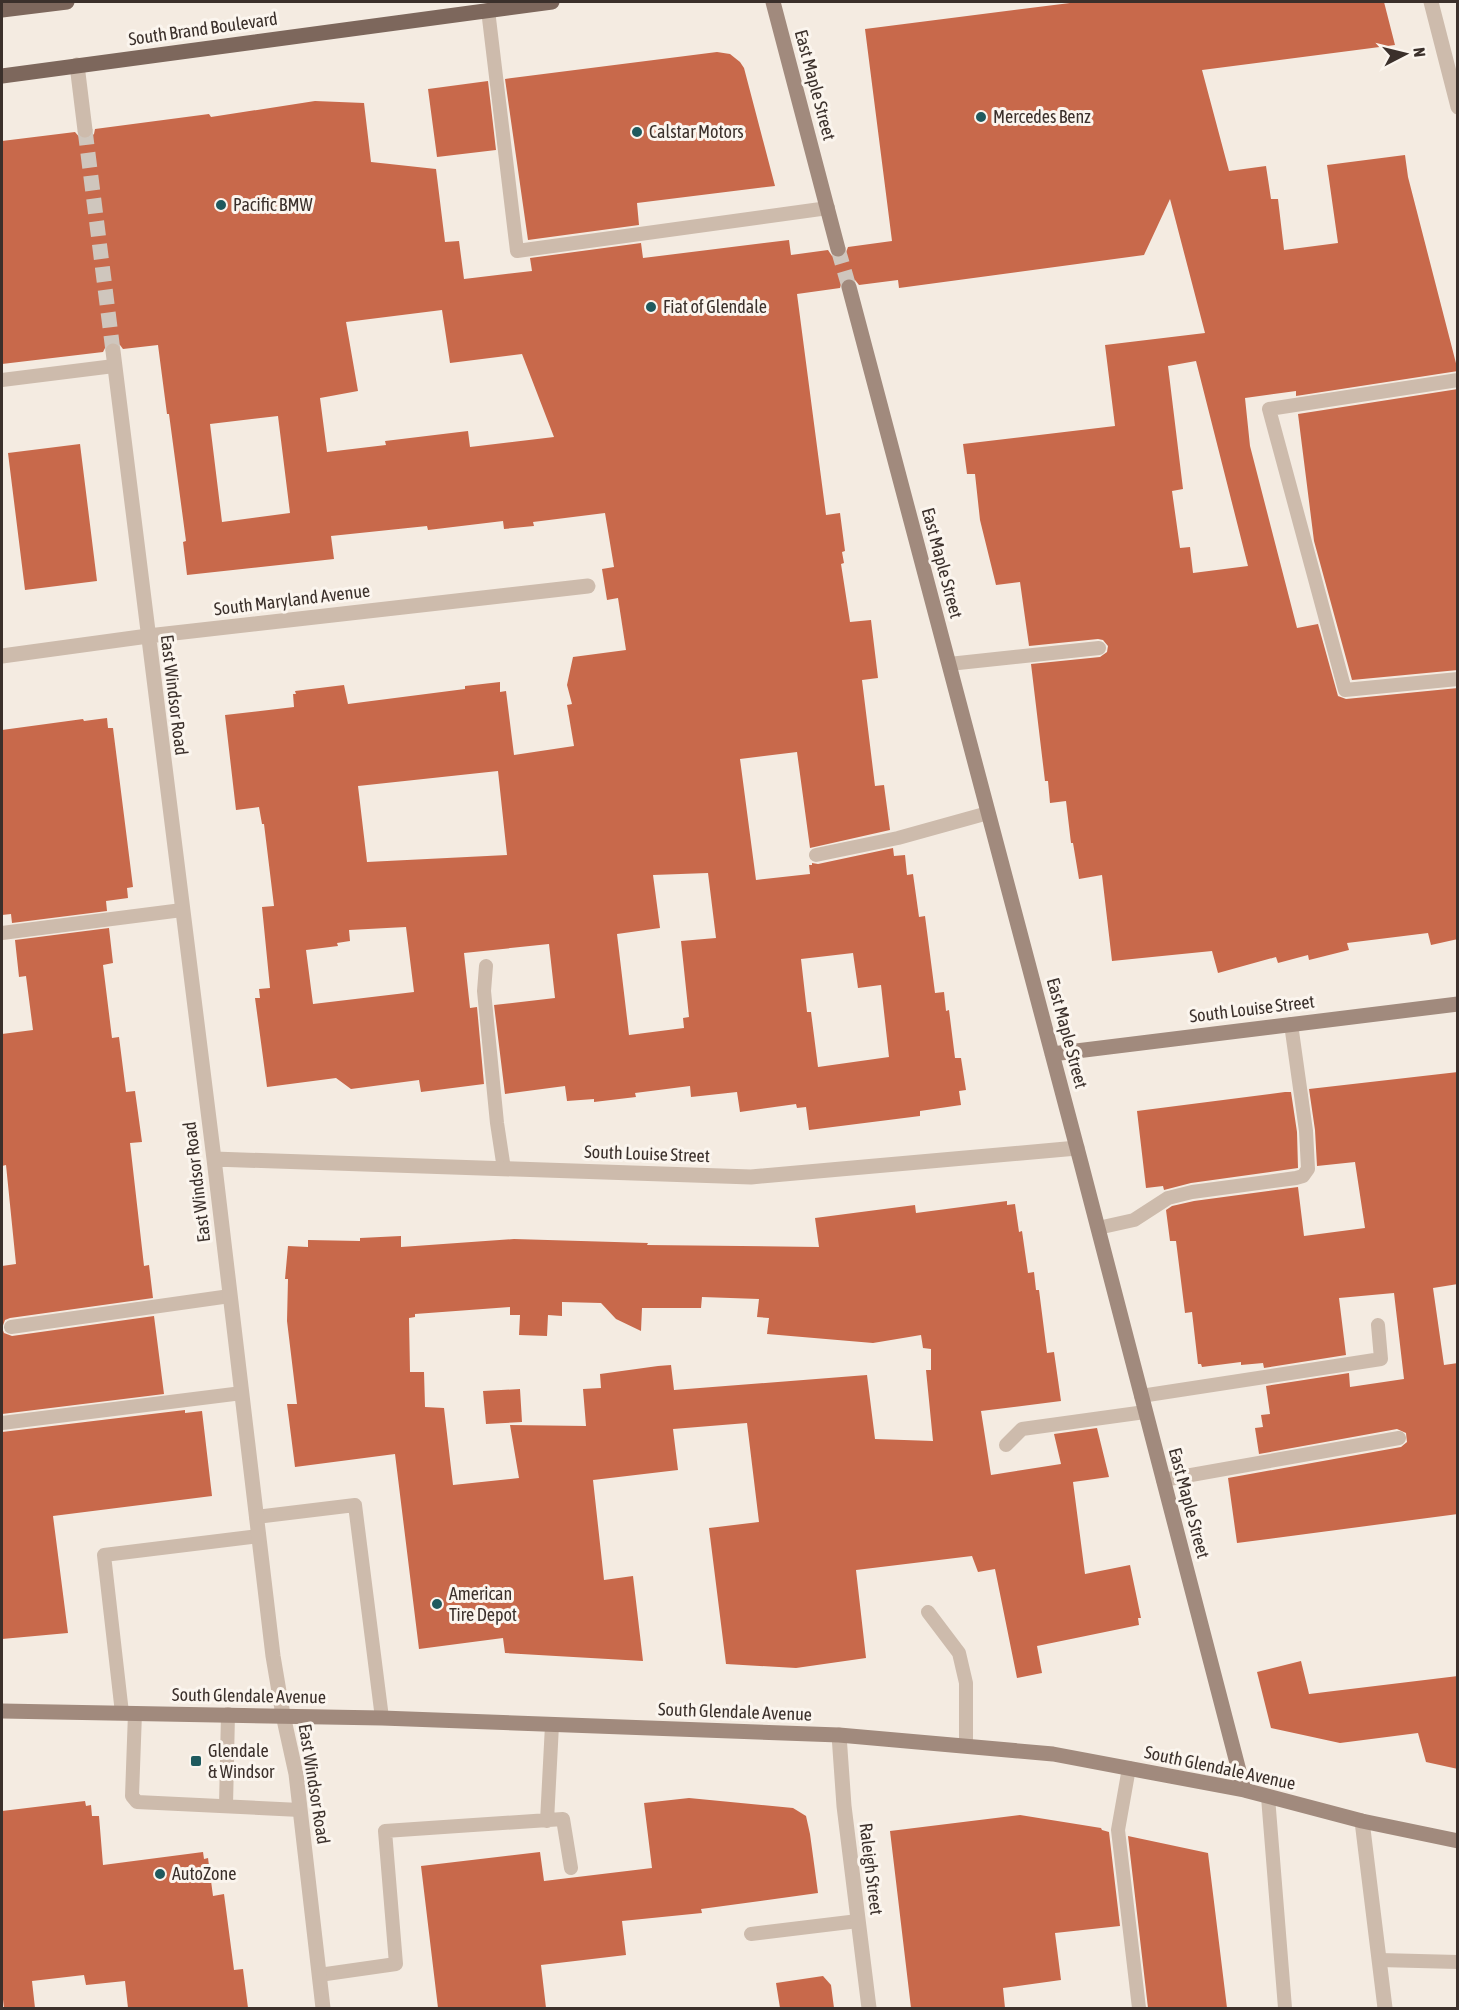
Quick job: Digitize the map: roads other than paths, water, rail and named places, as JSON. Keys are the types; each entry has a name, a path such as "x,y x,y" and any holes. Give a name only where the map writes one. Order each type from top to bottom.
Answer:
{"main road":[{"path":"2,10 67,2"},
{"name":"South Brand Boulevard","path":"2,76 552,2"}],"street":[{"name":"East Maple Street","path":"773,2 838,249"},
{"path":"1431,2 1458,107"},
{"path":"78,65 86,130"},
{"name":"East Maple Street","path":"849,287 1244,1790"},
{"name":"East Windsor Road","path":"114,358 214,1159 256,1517 283,1715 296,1774 323,2008"},
{"name":"South Maryland Avenue","path":"2,656 148,636 588,586"},
{"name":"South Louise Street","path":"1052,1054 1458,1004"},
{"name":"South Louise Street","path":"214,1159 751,1177 1077,1148"},
{"name":"South Glendale Avenue","path":"2,1711 382,1718 839,1735 966,1746 1053,1754 1244,1790 1362,1821 1458,1841"},
{"name":"Raleigh Street","path":"839,1735 844,1806 869,2008"},
{"path":"1362,1821 1385,2008"}],"lane":[{"path":"488,10 517,251 828,208"},
{"path":"2,380 114,358"},
{"path":"1458,380 1269,409 1345,690 1458,679"},
{"path":"949,664 1099,648"},
{"path":"816,855 898,838 988,813"},
{"path":"2,933 182,910"},
{"path":"486,966 484,991 497,1123 504,1168"},
{"path":"1098,1228 1134,1220 1168,1198 1192,1192 1303,1176 1308,1169 1306,1131 1291,1024"},
{"path":"11,1328 230,1296"},
{"path":"1141,1396 1381,1359 1378,1325"},
{"path":"2,1423 242,1393"},
{"path":"1006,1445 1022,1429 1145,1412"},
{"path":"1163,1480 1399,1438"},
{"path":"256,1517 356,1505 382,1718"},
{"path":"259,1536 104,1555 129,1713 132,1796 137,1802 300,1810"},
{"path":"928,1612 959,1653 966,1683 966,1746"},
{"path":"226,1806 228,1714"},
{"path":"547,1821 552,1725"},
{"path":"1129,1768 1118,1830 1139,2008"},
{"path":"1268,1797 1285,2008"},
{"path":"319,1975 396,1964 385,1831 563,1820 571,1868"},
{"path":"751,1934 858,1921"},
{"path":"1379,1960 1458,1962"}],"tunnel":[{"path":"85,130 113,351"},
{"path":"838,249 849,287"}],"place":[{"name":"Mercedes Benz","path":"981,117"},
{"name":"Calstar Motors","path":"637,132"},
{"name":"Pacific BMW","path":"221,205"},
{"name":"Fiat of Glendale","path":"651,307"},
{"name":"American Tire Depot","path":"437,1604"},
{"name":"Glendale & Windsor","path":"196,1761"},
{"name":"AutoZone","path":"160,1874"}]}
